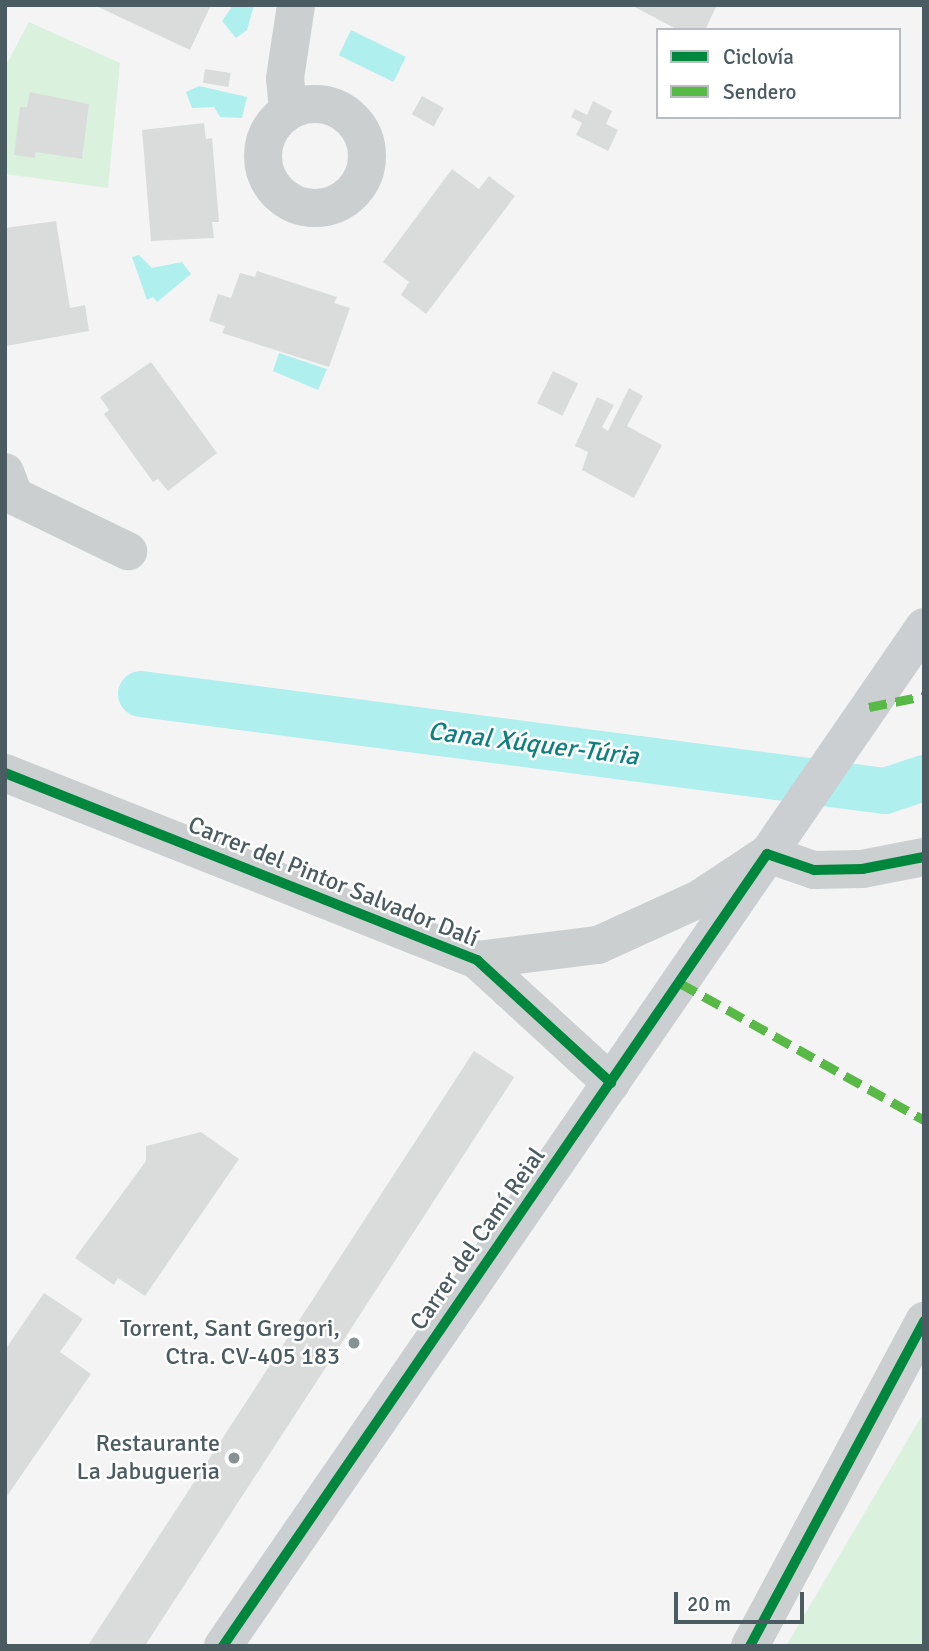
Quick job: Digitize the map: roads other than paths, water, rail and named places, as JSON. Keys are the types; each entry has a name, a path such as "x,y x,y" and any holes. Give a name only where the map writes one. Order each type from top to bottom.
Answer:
{"main road":[{"name":"Carrer del Camí Reial","path":"223,1646 924,627"}],"street":[{"path":"288,111 285,78 296,5"},
{"path":"5,472 14,496 128,551"},
{"name":"Carrer del Pintor Salvador Dalí","path":"5,773 477,960 611,1083"},
{"path":"774,845 814,870 862,869 924,857"},
{"name":"Carrer del Pintor Salvador Dalí","path":"477,960 598,945 699,899 774,845"},
{"path":"750,1646 924,1321"}],"water":[{"path":"233,5 254,5 247,30 236,38 222,21"},
{"path":"351,30 406,57 394,82 339,55"},
{"path":"199,86 247,97 242,118 220,117 214,107 192,108 186,92"},
{"path":"139,255 152,268 182,262 191,274 157,302 153,297 147,300 132,257"},
{"path":"279,353 327,369 318,390 273,371"}],"waterway":[{"name":"Canal Xúquer-Túria","path":"141,694 885,791 924,778"}],"place":[{"name":"Torrent, Sant Gregori, Ctra. CV-405 183","path":"354,1343"},
{"name":"Restaurante La Jabugueria","path":"234,1458"}]}
